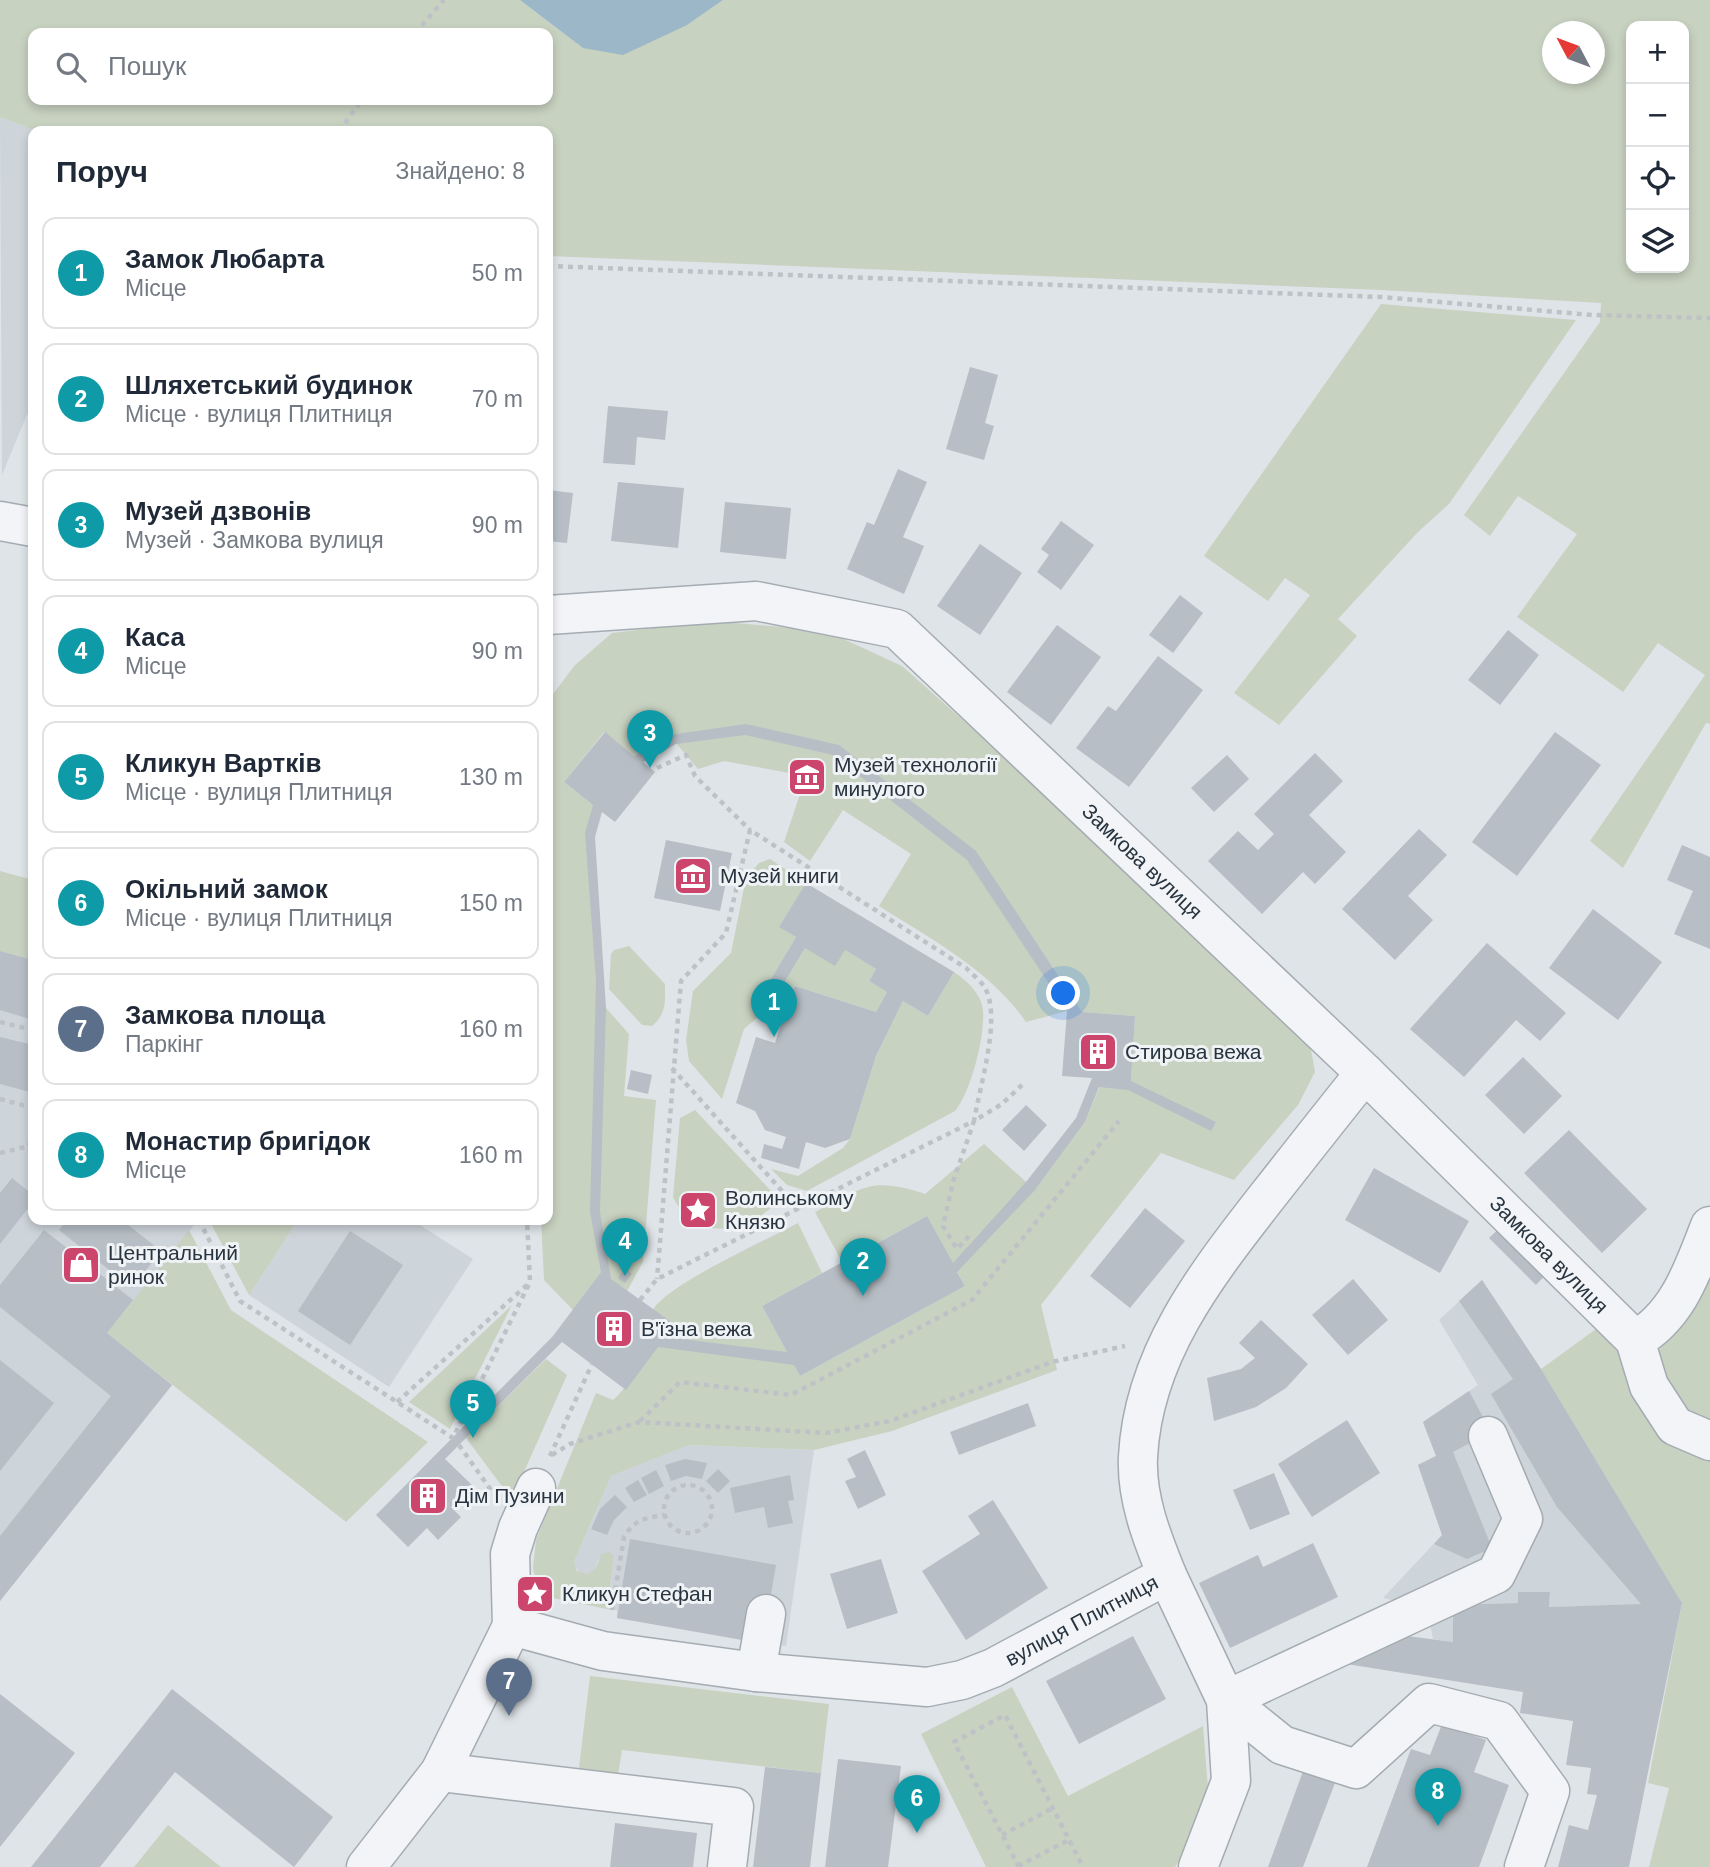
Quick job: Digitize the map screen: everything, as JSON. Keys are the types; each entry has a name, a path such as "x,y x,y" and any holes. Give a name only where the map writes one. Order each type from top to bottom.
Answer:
{"street":[{"path":"0,521 28,526"},
{"name":"Замкова вулиця","path":"553,615 756,601 897,629 1365,1073 1635,1340 1649,1386 1675,1426 1710,1441"},
{"name":"вулиця Плитниця","path":"512,1626 603,1651 756,1672 927,1687 962,1680 993,1668 1167,1576 1145,1520 1138,1458 1150,1393 1170,1336 1204,1278 1365,1073"},
{"path":"1635,1340 1653,1331 1687,1286 1710,1226"},
{"path":"1226,1700 1496,1574 1523,1519 1488,1436"},
{"path":"366,1867 440,1772 512,1626 510,1554 536,1488"},
{"path":"1167,1576 1226,1700 1231,1781 1198,1867"},
{"path":"756,1672 766,1614"},
{"path":"1226,1700 1282,1745 1356,1769 1429,1703 1499,1721 1550,1791 1524,1867"},
{"path":"440,1772 734,1807 727,1867"}],"path":[{"path":"419,28 444,0"},
{"path":"343,126 358,105"},
{"path":"553,266 1354,296 1592,315 1710,318"},
{"path":"657,768 686,755 695,776 750,830 966,968 985,989 991,1009 988,1051 974,1121 953,1182 943,1226 957,1249 969,1236"},
{"path":"657,1279 681,981 726,933 750,830"},
{"path":"0,1023 28,1030"},
{"path":"672,1068 799,1210"},
{"path":"640,1300 657,1279 974,1121 1002,1104 1022,1085"},
{"path":"0,1099 28,1107"},
{"path":"639,1422 680,1382 791,1395 972,1300 1118,1121"},
{"path":"0,1153 28,1146"},
{"path":"202,1225 240,1301 453,1438 530,1282 527,1225"},
{"path":"397,1402 530,1282"},
{"path":"592,1364 550,1456 570,1444 639,1422 826,1433 890,1421 1052,1362 1170,1336"},
{"path":"460,1445 518,1528"},
{"path":"693,1486 701,1489 710,1502 711,1517 695,1532 679,1532 664,1515 666,1500 677,1488 693,1486"},
{"path":"612,1611 624,1536 640,1518 664,1515"},
{"path":"1069,1840 1018,1867 954,1742 1005,1715 1083,1867"},
{"path":"1002,1835 1053,1808"}],"shaded area":[{"path":"0,117 28,128 28,412 2,475"},
{"name":"Центральний ринок","path":"0,951 28,959 28,1225 194,1225 107,1333 172,1385 0,1601"},
{"path":"295,1225 420,1225 473,1259 389,1387 249,1295"},
{"path":"1482,1280 1541,1369 1682,1603 1549,1607 1550,1592 1518,1592 1518,1603 1453,1605 1453,1642 1433,1639 1427,1608 1383,1598 1442,1535 1418,1465 1436,1456 1423,1422 1478,1385 1439,1320"},
{"path":"689,1445 814,1450 786,1646 617,1618 617,1610 607,1609 614,1556 598,1559 596,1568 588,1574 580,1573 575,1566 574,1562 611,1476"}],"green space":[{"path":"0,0 520,0 583,48 687,25 723,0 1710,0 1710,724 1706,723 1623,868 1590,841 1705,675 1658,643 1623,692 1517,617 1577,534 1518,496 1490,536 1464,515 1600,322 1601,303 1381,290 553,256 553,126 28,126 0,117"},
{"path":"1381,304 1576,320 1449,504 1418,532 1338,619 1357,636 1279,725 1234,693 1310,595 1285,578 1268,601 1204,556"},
{"path":"714,621 826,631 902,666 1009,761 1310,1044 1315,1072 1298,1105 1234,1180 1161,1153 1041,1305 1057,1370 892,1431 814,1450 689,1445 611,1476 574,1562 577,1571 588,1574 596,1568 601,1554 609,1552 614,1556 607,1609 543,1596 537,1587 533,1568 536,1540 596,1393 613,1400 623,1390 634,1367 643,1330 654,1308 665,1297 700,1274 798,1223 822,1273 762,1306 800,1376 965,1286 927,1216 842,1262 815,1212 856,1191 879,1185 925,1194 984,1144 1035,1190 1085,1122 1103,1079 1131,1081 1135,1016 1067,1011 1026,1022 995,986 977,971 879,906 911,854 843,810 810,861 784,842 806,776 724,761 698,769 669,735 634,756 604,732 564,782 593,805 596,981 606,1008 629,1034 624,1096 656,1100 643,1262 627,1291 601,1272 573,1310 544,1280 541,1225 553,1225 553,694 574,666 612,633"},
{"path":"770,859 806,883 780,927 796,937 765,989 780,998 744,1029 722,1099 689,1061 686,1040 693,991 731,953 746,878 759,863"},
{"path":"0,871 28,879 28,959 0,951"},
{"path":"629,946 665,984 663,1012 652,1026 642,1025 609,989 611,954 614,950"},
{"path":"805,948 845,950 876,969 869,981 887,992 876,1012 795,986 792,992 783,985"},
{"path":"954,972 977,994 983,1011 976,1063 955,1111 807,1191 787,1185 771,1169 798,1176 843,1148 850,1139 876,1056 903,1001 928,1016"},
{"path":"695,1110 772,1192 775,1204 749,1222 720,1229 706,1227 693,1221 682,1211 673,1197 680,1118"},
{"path":"212,1225 295,1225 249,1295"},
{"path":"189,1230 231,1310 428,1442 346,1522 107,1333"},
{"path":"1710,1257 1710,1433 1680,1420 1657,1354 1697,1291"},
{"path":"512,1305 450,1429 409,1402"},
{"path":"1607,1321 1710,1449 1710,1867 1649,1867 1669,1788 1648,1783 1682,1603 1541,1369"},
{"path":"546,1359 567,1375 516,1490 510,1497 466,1438"},
{"path":"590,1676 829,1704 821,1773 622,1750 617,1781 578,1776"},
{"path":"1012,1687 1068,1796 1203,1726 1208,1788 1186,1851 1175,1867 986,1867 921,1734"},
{"path":"168,1825 221,1867 134,1867"}],"water":[{"path":"520,0 723,0 687,25 623,55 583,48"}],"building":[{"path":"970,367 998,375 985,423 994,426 984,460 946,449"},
{"path":"608,406 668,411 665,440 637,437 635,465 603,463"},
{"path":"898,469 927,482 903,537 924,546 904,594 847,569 867,522 874,525"},
{"path":"618,482 684,488 678,548 611,541"},
{"path":"553,491 573,493 567,543 553,542"},
{"path":"725,502 791,508 786,559 720,552"},
{"path":"1061,521 1094,545 1061,590 1037,572 1049,555 1041,549"},
{"path":"980,544 1022,573 980,635 937,606"},
{"path":"1180,595 1203,613 1173,653 1149,635"},
{"path":"1057,625 1101,657 1051,725 1007,692"},
{"path":"1508,630 1539,655 1500,705 1468,680"},
{"path":"1158,656 1203,690 1129,787 1076,748 1108,706 1116,711"},
{"path":"746,724 839,745 976,851 1082,1012 1135,1016 1131,1081 1216,1122 1211,1131 1128,1090 1099,1087 1085,1122 1035,1190 957,1272 965,1286 800,1376 794,1365 658,1347 626,1390 562,1342 445,1459 472,1485 451,1507 461,1517 438,1540 427,1528 408,1547 376,1515 553,1336 601,1272 590,1212 596,981 585,833 593,805 564,782 605,732 634,756 669,735","holes":["745,735 833,755 967,860 1067,1011 1062,1076 1092,1078 1076,1118 1026,1182 953,1263 927,1216 762,1306 787,1352 665,1337 674,1324 611,1279 600,1212 606,1008 595,837 602,812 615,822 655,772 643,762 676,744"]},
{"path":"1555,732 1601,765 1517,876 1472,842"},
{"path":"1315,753 1343,781 1309,815 1346,852 1315,884 1303,872 1262,914 1208,861 1238,831 1258,850 1274,834 1254,814"},
{"path":"1227,755 1249,779 1214,812 1191,788"},
{"path":"809,772 821,776 817,787 805,783"},
{"path":"1419,829 1447,855 1408,896 1433,920 1395,960 1342,909"},
{"name":"Музей книги","path":"666,840 732,853 720,911 654,898"},
{"path":"1682,845 1710,857 1710,949 1674,934 1693,891 1667,880"},
{"path":"806,883 954,972 928,1016 903,1001 876,1056 850,1139 825,1148 806,1142 799,1169 761,1158 764,1144 782,1149 786,1137 765,1130 755,1111 736,1103 756,1037 775,1043 788,1003 765,989 796,937 779,927","holes":["805,948 835,966 845,950 876,969 869,981 887,992 876,1012 795,986 792,992 783,985"]},
{"path":"1593,909 1662,962 1618,1020 1549,968"},
{"path":"1487,943 1566,1013 1540,1041 1516,1020 1464,1077 1410,1029"},
{"path":"0,951 28,959 28,1018 0,1010"},
{"path":"0,1037 28,1044 28,1091 0,1084"},
{"path":"1523,1057 1562,1096 1524,1134 1485,1095"},
{"path":"631,1070 652,1075 648,1094 627,1089"},
{"path":"1026,1105 1047,1125 1024,1151 1002,1130"},
{"path":"1569,1130 1647,1209 1602,1253 1524,1173"},
{"path":"1374,1168 1469,1221 1440,1273 1345,1220"},
{"path":"12,1178 28,1191 28,1208 0,1244 0,1193"},
{"path":"1145,1208 1185,1241 1130,1308 1090,1276"},
{"path":"1507,1221 1553,1267 1536,1285 1489,1238"},
{"path":"63,1225 128,1225 161,1251 132,1288 59,1230"},
{"path":"44,1230 133,1300 107,1333 172,1385 0,1601 0,1536 111,1396 0,1307 0,1285"},
{"path":"350,1231 403,1265 350,1345 298,1311"},
{"path":"625,1268 632,1274 625,1283 618,1278"},
{"path":"1353,1279 1388,1320 1348,1355 1312,1315"},
{"path":"1482,1280 1541,1369 1682,1603 1629,1867 1558,1867 1569,1825 1588,1830 1597,1795 1587,1794 1591,1768 1566,1765 1573,1721 1520,1713 1523,1692 1340,1663 1399,1635 1453,1642 1453,1605 1518,1603 1518,1592 1550,1592 1549,1607 1641,1604 1557,1507 1491,1394 1513,1379 1459,1301"},
{"path":"1261,1320 1308,1364 1286,1388 1256,1407 1214,1421 1207,1378 1241,1369 1255,1358 1239,1343"},
{"path":"0,1360 54,1403 0,1471"},
{"path":"1469,1391 1491,1432 1453,1452 1492,1548 1467,1559 1434,1544 1442,1535 1418,1465 1436,1456 1423,1422"},
{"path":"1028,1403 1036,1426 959,1455 950,1432"},
{"path":"1347,1420 1380,1473 1312,1517 1278,1464"},
{"path":"865,1450 886,1495 858,1509 845,1481 856,1477 847,1459"},
{"path":"685,1459 707,1463 702,1479 686,1476 671,1481 665,1465"},
{"path":"718,1469 730,1481 718,1493 706,1481"},
{"path":"656,1470 664,1486 649,1494 641,1478"},
{"path":"1274,1473 1290,1514 1250,1530 1233,1490"},
{"path":"790,1475 794,1500 788,1501 793,1523 768,1528 764,1507 735,1513 730,1488"},
{"path":"638,1480 647,1495 634,1502 625,1488"},
{"path":"615,1495 627,1507 614,1520 607,1535 591,1529 600,1509"},
{"path":"993,1500 1048,1588 966,1640 922,1571 980,1534 968,1516"},
{"path":"630,1539 776,1565 769,1606 749,1602 742,1640 617,1618"},
{"path":"1313,1543 1338,1597 1230,1648 1199,1583 1258,1555 1263,1567"},
{"path":"881,1559 898,1613 847,1629 830,1574"},
{"path":"1133,1636 1166,1699 1079,1744 1046,1681"},
{"path":"172,1689 333,1817 294,1867 175,1772 100,1867 31,1867"},
{"path":"0,1694 75,1753 0,1847"},
{"path":"1442,1724 1486,1740 1474,1772 1509,1785 1479,1867 1367,1867 1411,1749 1430,1755"},
{"path":"838,1759 901,1766 888,1867 825,1867"},
{"path":"1306,1763 1338,1775 1303,1867 1268,1867"},
{"path":"765,1767 821,1773 810,1867 753,1867"},
{"path":"615,1823 697,1833 693,1867 610,1867"}],"place":[{"name":"Музей дзвонів","path":"650,768"},
{"name":"Музей технології минулого","path":"807,777"},
{"name":"Музей книги","path":"693,876"},
{"name":"Замок Любарта","path":"774,1037"},
{"name":"Стирова вежа","path":"1098,1052"},
{"name":"Волинському Князю","path":"698,1210"},
{"name":"Центральний ринок","path":"81,1265"},
{"name":"Каса","path":"625,1276"},
{"name":"Шляхетський будинок","path":"863,1296"},
{"name":"В'їзна вежа","path":"614,1329"},
{"name":"Кликун Вартків","path":"473,1438"},
{"name":"Дім Пузини","path":"428,1496"},
{"name":"Кликун Стефан","path":"535,1594"},
{"name":"Замкова площа","path":"509,1716"},
{"name":"Монастир бригідок","path":"1438,1826"},
{"name":"Окільний замок","path":"917,1833"}]}
